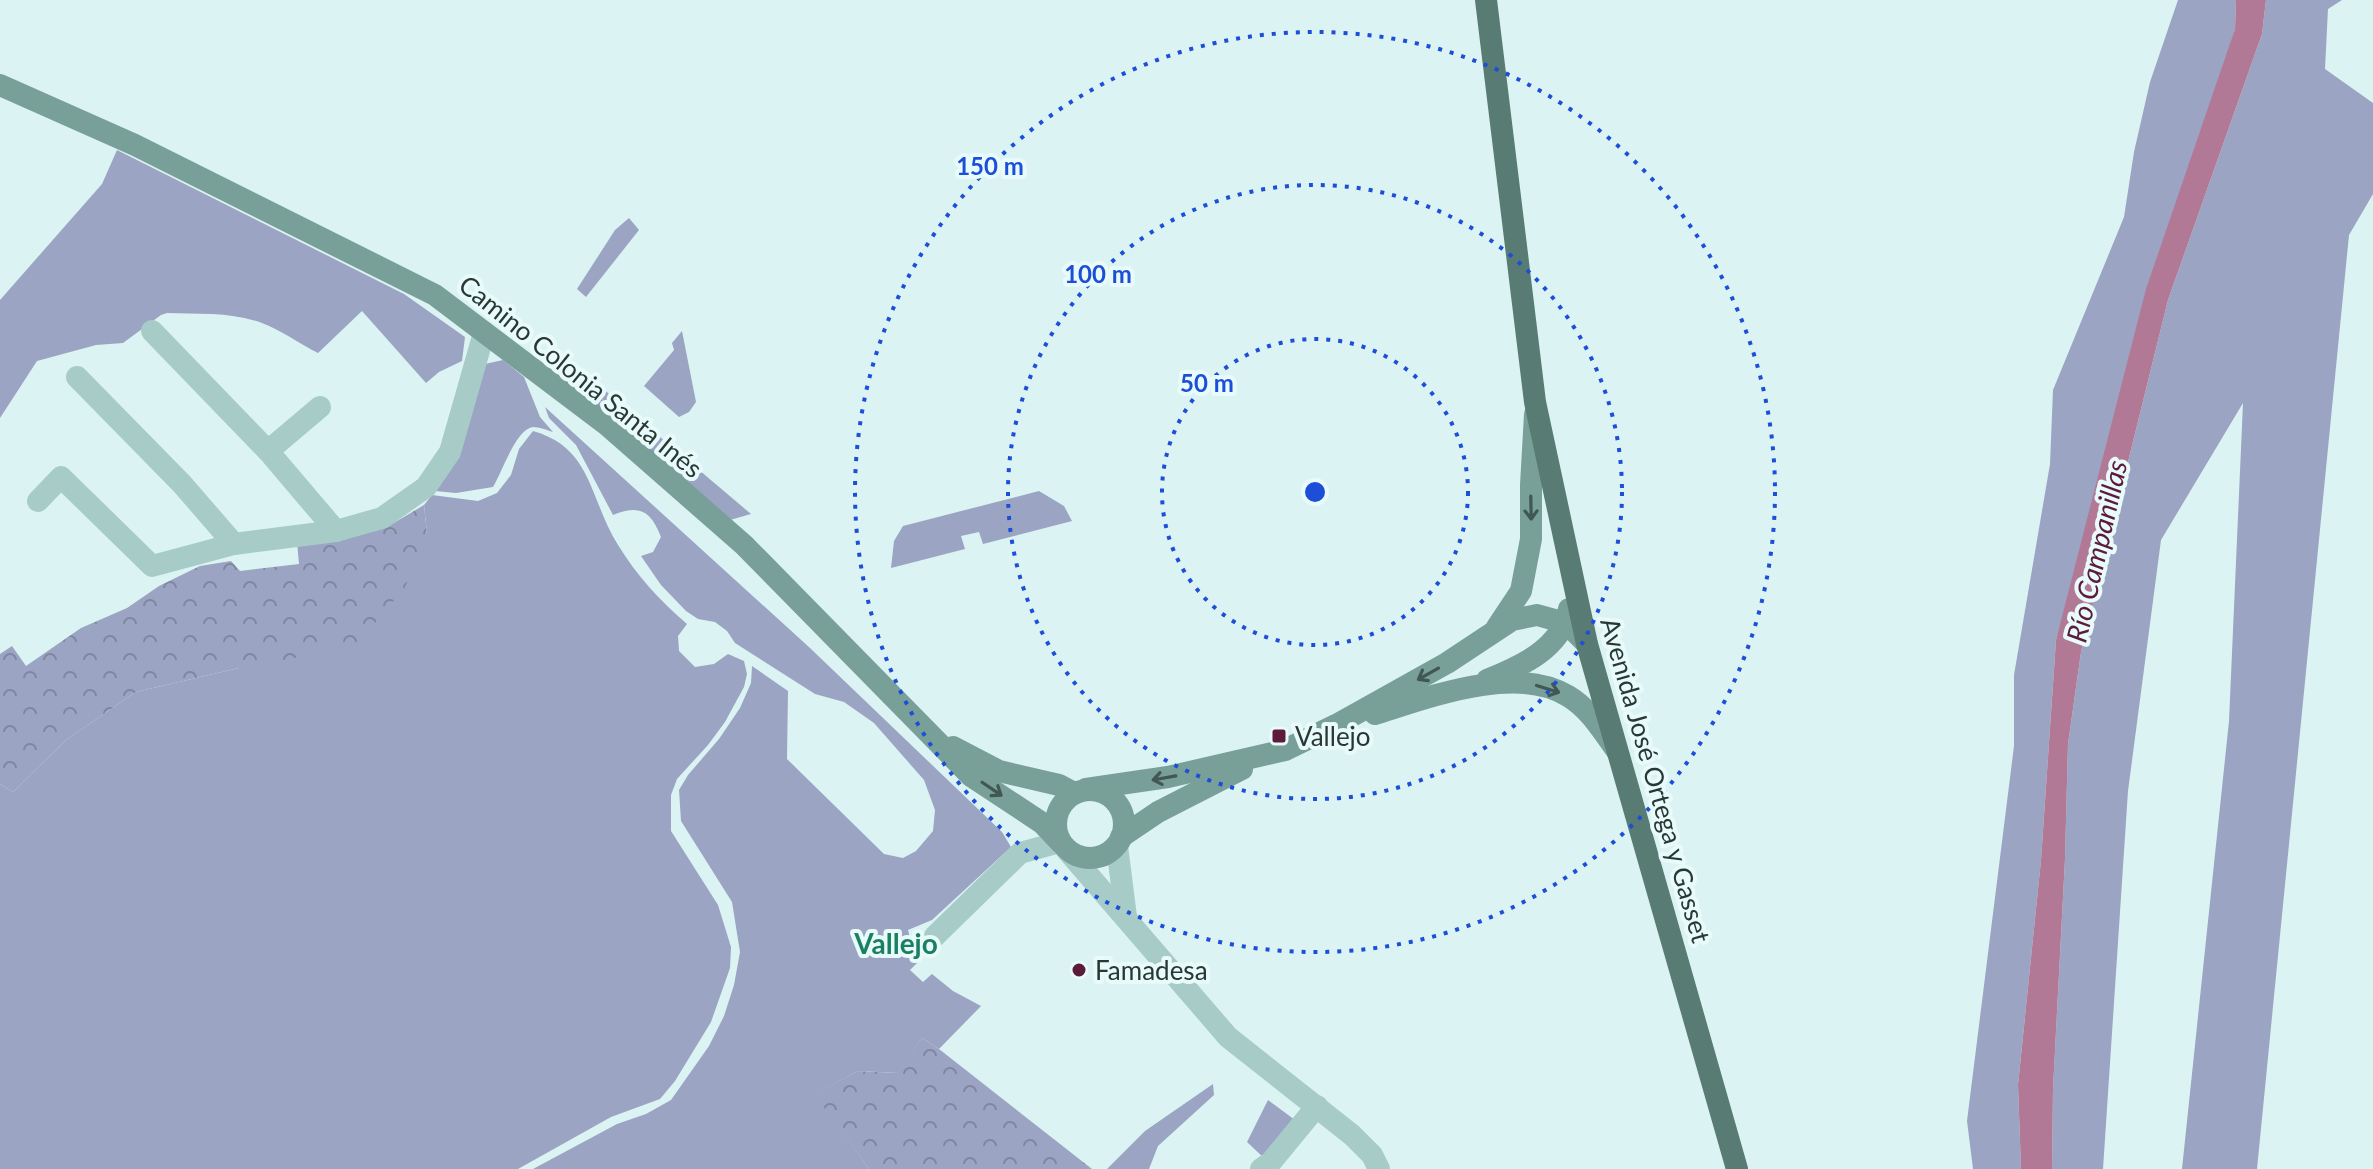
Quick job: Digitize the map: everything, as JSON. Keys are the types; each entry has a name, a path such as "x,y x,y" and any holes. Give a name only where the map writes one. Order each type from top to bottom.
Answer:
{"main road":[{"name":"Avenida José Ortega y Gasset","path":"1486,0 1535,402 1573,586 1737,1169"},
{"name":"Camino Colonia Santa Inés","path":"0,85 135,145 435,295 607,425 744,545 971,776 1042,823 1063,845"},
{"name":"Avenida José Ortega y Gasset","path":"1494,631 1521,591 1531,539 1535,402"},
{"path":"1573,586 1566,623 1587,644"},
{"name":"Camino Colonia Santa Inés","path":"1119,842 1158,812 1268,755 1336,725 1447,663 1512,620 1537,615 1566,623 1541,652 1512,670 1463,689 1336,725"},
{"name":"Camino Colonia Santa Inés","path":"1463,689 1510,683 1545,685 1569,697 1589,713 1618,752"},
{"name":"Camino Colonia Santa Inés","path":"934,738 999,771 1080,791 1168,777 1268,755"},
{"path":"1080,791 1104,792 1120,806 1124,827 1119,842 1110,852 1092,858 1074,854 1063,845 1055,823 1060,805 1080,791"}],"street":[{"path":"152,331 268,451 336,531"},
{"path":"38,501 61,477 152,566 234,544 336,531 382,518 426,487 450,452 484,333"},
{"path":"77,377 182,484 234,544"},
{"path":"268,451 320,407"},
{"path":"1119,842 1126,917"},
{"path":"935,936 1020,853 1063,845"},
{"name":"Camino Colonia Santa Inés","path":"1063,845 1228,1037 1352,1135 1372,1155 1379,1169"},
{"path":"1261,1169 1271,1162 1317,1106"}],"green space":[{"path":"2178,0 2236,0 2235,29 2056,640 2041,860 2018,1085 2021,1169 1973,1169 1967,1121 2014,746 2014,675 2050,464 2053,390 2124,217 2134,152 2150,82"},
{"path":"2266,0 2342,0 2328,9 2325,69 2373,103 2373,194 2349,235 2257,1169 2182,1169 2229,721 2243,403 2161,540 2128,791 2103,1169 2052,1169 2068,744 2081,652 2168,300 2262,34"},
{"path":"117,150 404,294 465,337 462,361 439,372 426,383 362,311 318,353 251,319 215,314 167,313 123,343 96,345 37,361 0,418 0,300 102,184"},
{"path":"629,218 639,230 586,297 577,289 615,230"},
{"path":"682,331 696,402 689,412 679,417 644,386 674,350 672,343"},
{"path":"562,354 751,514 730,520 564,378"},
{"path":"503,360 524,377 540,417 553,432 533,427 521,435 493,487 456,493 435,491 485,364"},
{"path":"545,407 810,648 1002,832 1011,847 932,920 908,930 911,942 931,949 910,970 923,982 932,974 953,991 981,1006 939,1049 922,1038 898,1073 858,1071 815,1094 869,1169 533,1169 617,1124 646,1114 671,1100 709,1046 724,1016 740,952 732,902 681,821 679,790 740,708 751,683 752,666 788,691 787,759 884,854 903,858 916,851 933,831 935,810 924,780 874,723 844,702 815,694 735,643 727,631 715,622 698,619 686,611 661,585 641,556 653,552 661,537 653,521 637,510 613,515 576,445 549,418"},
{"path":"533,431 553,439 579,462 608,528 625,556 650,588 687,624 678,636 679,651 695,667 714,664 728,654 744,661 747,674 744,687 725,722 677,779 671,795 671,831 718,905 731,947 730,968 711,1022 675,1081 660,1099 611,1117 518,1169 0,1169 0,784 13,792 66,740 136,692 239,668 427,534 424,505 432,495 478,501 497,493 511,475 519,449"},
{"path":"1039,491 1064,506 1072,521 983,544 979,532 961,536 965,549 891,568 894,541 903,526"},
{"path":"424,505 427,534 405,587 355,647 239,668 136,692 66,740 13,792 0,784 0,654 12,646 26,666 81,628 127,608 159,586 200,566 231,561 240,571 299,564 297,542 392,524"},
{"path":"922,1038 1092,1169 869,1169 814,1094 858,1071 897,1073"},
{"path":"1213,1084 1214,1095 1158,1146 1149,1169 1107,1169 1145,1131"},
{"path":"1268,1100 1295,1120 1265,1159 1247,1142"}],"water":[{"name":"Río Campanillas","path":"2236,0 2266,0 2262,34 2168,300 2081,652 2068,744 2052,1169 2021,1169 2018,1085 2041,860 2056,640 2146,289 2235,29"}],"place":[{"name":"Vallejo","path":"1279,736"},
{"name":"Famadesa","path":"1079,970"}],"district":[{"name":"Vallejo","path":"896,943"}]}
